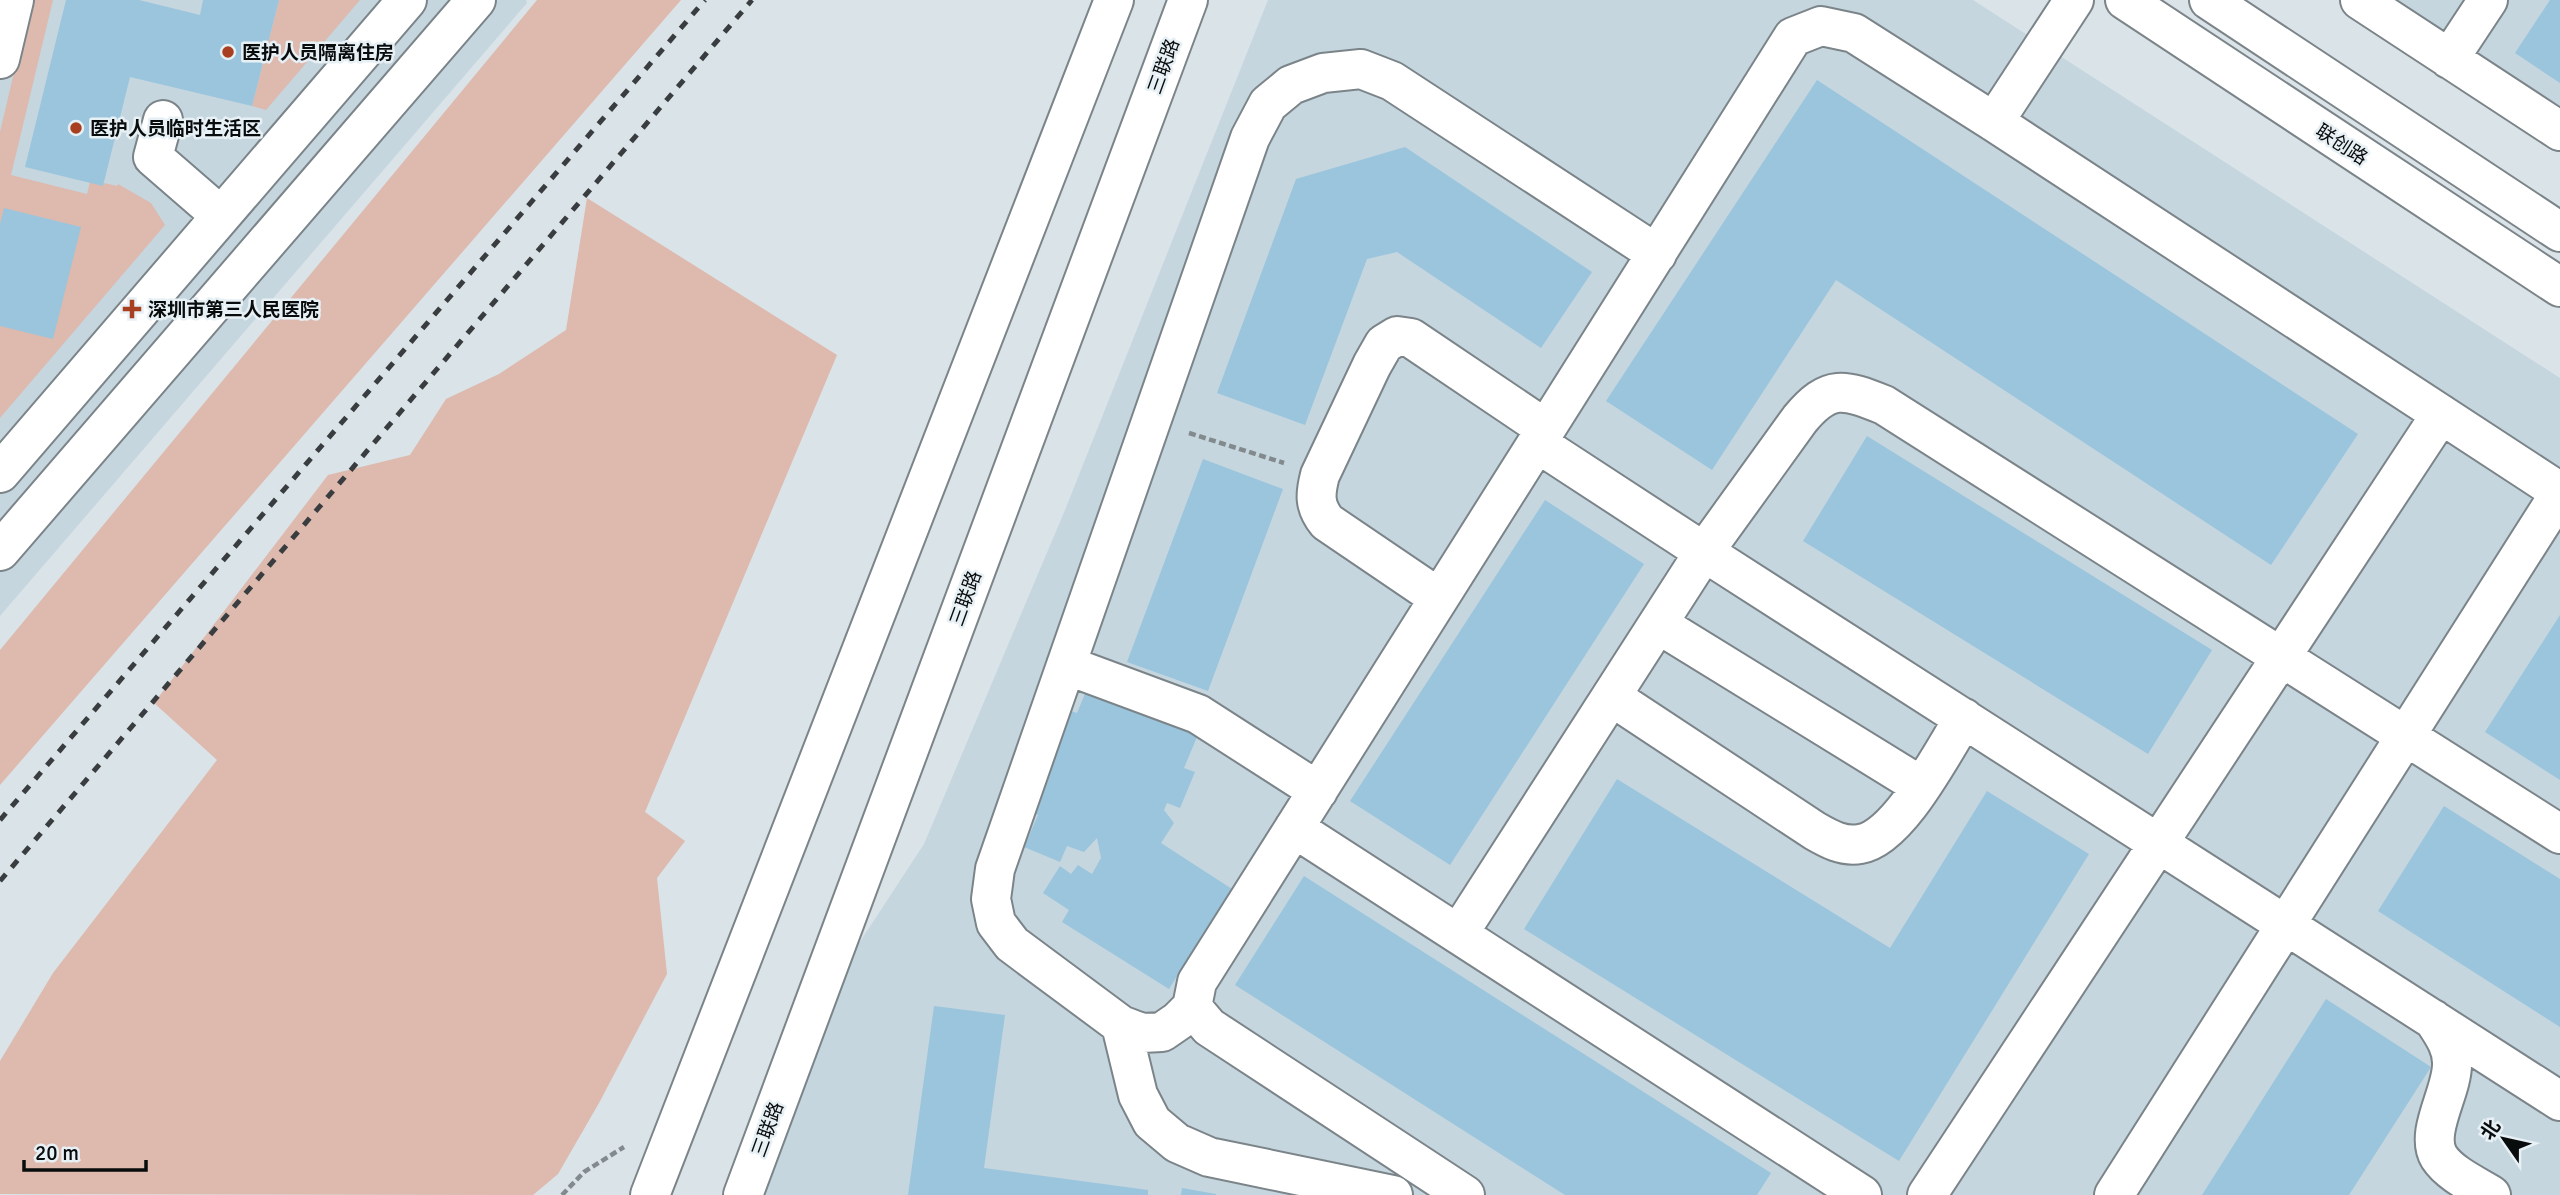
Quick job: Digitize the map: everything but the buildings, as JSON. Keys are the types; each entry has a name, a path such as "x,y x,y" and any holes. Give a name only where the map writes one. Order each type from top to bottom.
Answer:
{"street":[{"path":"0,59 14,0"},
{"path":"0,473 407,0"},
{"path":"0,551 476,0"},
{"path":"650,1195 1114,0"},
{"name":"三联路","path":"743,1195 1188,0"},
{"path":"1994,122 2074,0"},
{"name":"联创路","path":"2125,0 2560,287"},
{"path":"2209,0 2560,232"},
{"path":"2360,0 2560,131"},
{"path":"2449,59 2488,0"},
{"path":"1657,254 1392,81 1361,69 1323,73 1291,85 1268,104 1250,138 995,869 991,899 996,923 1012,944 1121,1025 1142,1033 1162,1032 1192,1007 1197,982 1657,254 1793,37 1821,26 1854,33 2560,492 2114,1195"},
{"path":"163,120 153,157 221,216"},
{"path":"1440,598 1327,523 1317,509 1316,490 1320,475 1371,365 1384,344 1397,336 1411,338 1704,552 2560,1101"},
{"path":"1459,933 1704,552 1816,400 1831,394 1856,394 1884,405 2560,834"},
{"path":"1927,1195 2441,414"},
{"path":"1658,624 1921,786"},
{"path":"1066,665 1198,714 1318,791"},
{"path":"1612,697 1815,831 1838,843 1861,844 1885,834 1899,819 1964,718"},
{"path":"1294,828 1862,1195"},
{"path":"1192,1007 1209,1027 1465,1195"},
{"path":"2433,1019 2447,1040 2452,1063 2434,1139 2439,1157 2455,1172 2491,1195"},
{"path":"1121,1025 1138,1095 1152,1122 1177,1143 1209,1157 1394,1195"}],"path":[{"path":"1151,421 1320,475"},
{"path":"562,1195 584,1172 626,1146 676,1129"}],"shaded area":[{"name":"深圳市第三人民医院","path":"0,0 526,0 527,3 0,616"},
{"path":"31,0 53,0 11,175 87,194 90,182 118,184 151,203 165,225 0,418 0,132"},
{"path":"279,0 360,0 266,110 252,106"},
{"path":"537,0 681,0 0,785 0,650"},
{"path":"1268,0 1973,0 2560,378 2560,1195 750,1195 797,1038 924,844 1065,510"},
{"path":"2348,0 2560,0 2560,140"},
{"path":"587,198 837,355 645,812 685,841 657,878 667,974 558,1174 533,1195 0,1194 0,1061 53,973 217,760 154,703 328,475 410,455 446,399 499,374 566,330"}],"railway":[{"path":"0,820 705,0"},
{"path":"0,881 752,0"}],"place":[{"name":"医护人员隔离住房","path":"228,52"},
{"name":"医护人员临时生活区","path":"76,128"},
{"name":"深圳市第三人民医院","path":"132,309"}]}
